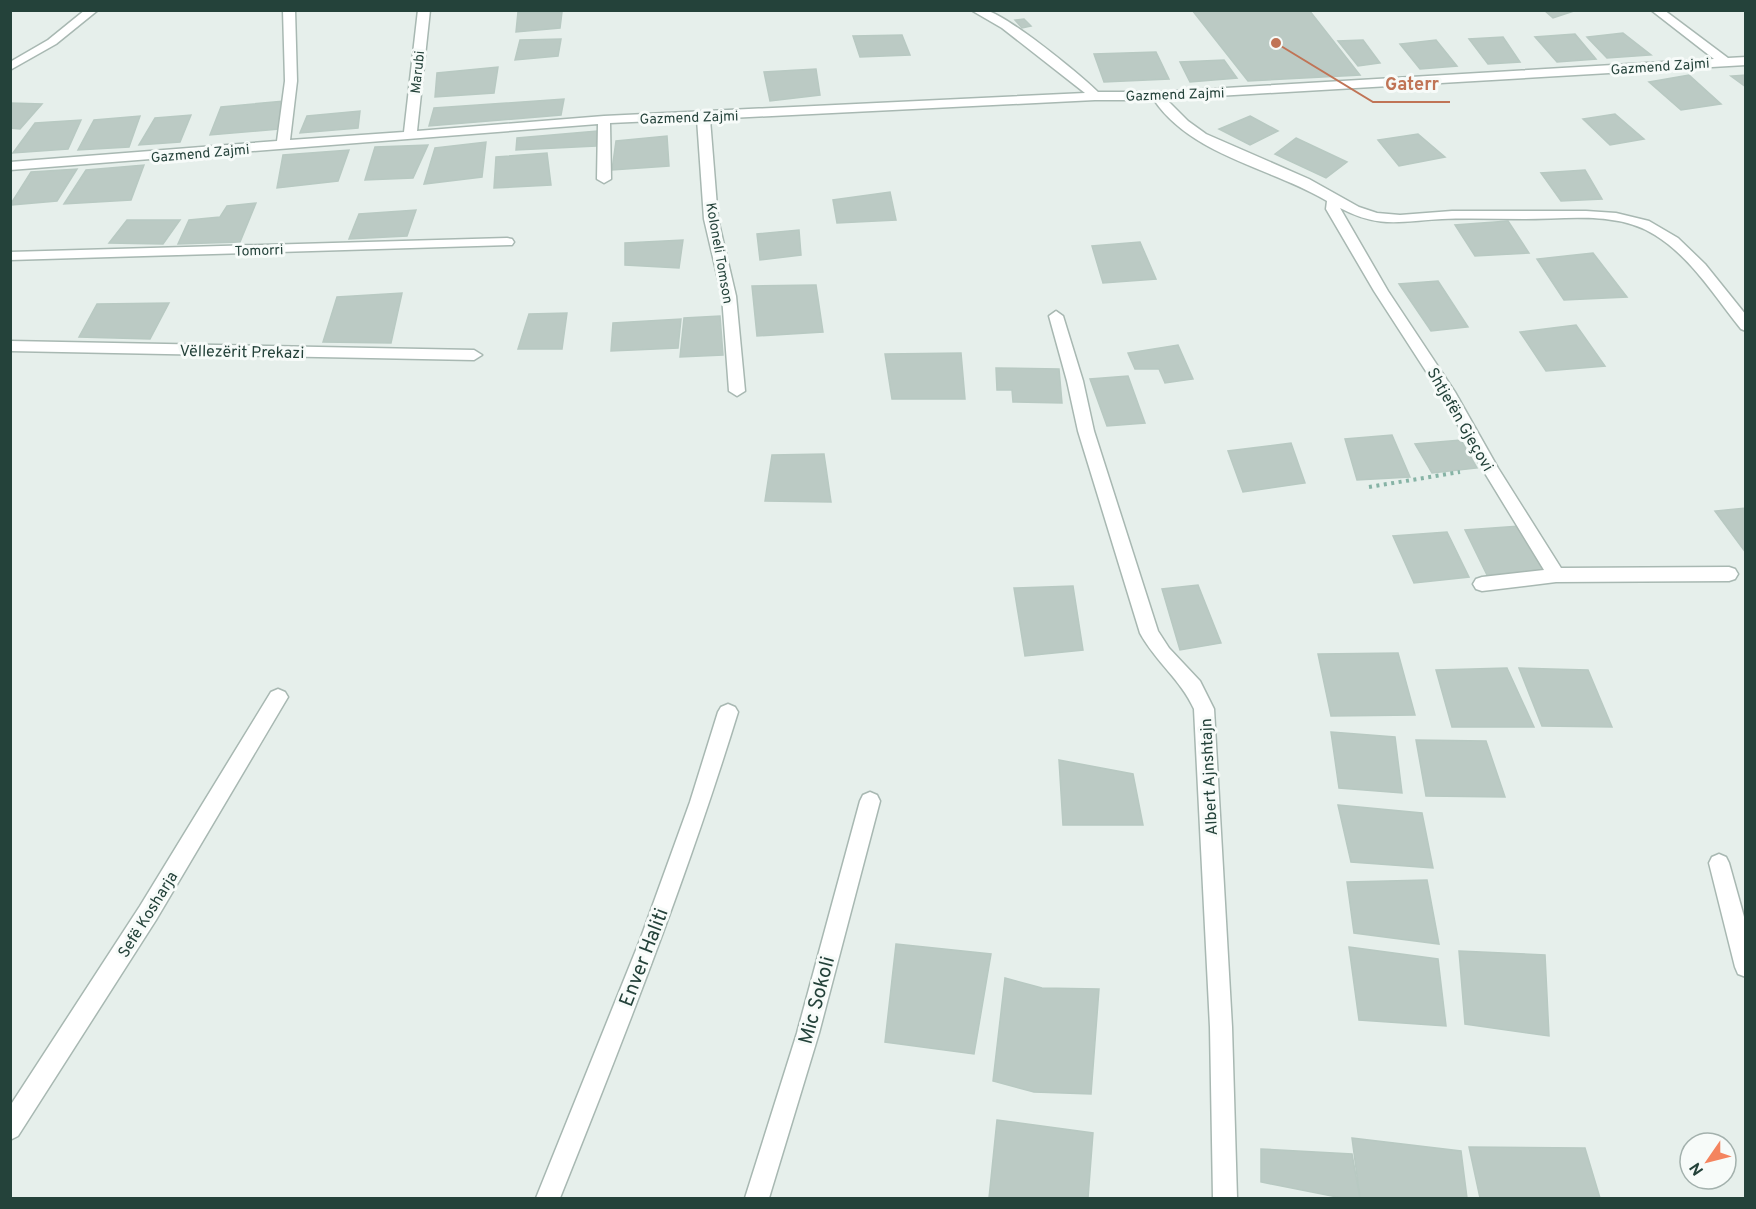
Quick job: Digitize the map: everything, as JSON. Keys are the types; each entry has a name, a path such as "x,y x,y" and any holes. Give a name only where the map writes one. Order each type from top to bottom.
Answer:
{"street":[{"path":"10,67 52,42 93,10"},
{"path":"283,146 291,81 289,10"},
{"name":"Marubi","path":"410,134 423,10"},
{"path":"976,10 1006,25 1077,78 1095,96"},
{"path":"996,10 1006,25"},
{"path":"1656,10 1725,62"},
{"name":"Gazmend Zajmi","path":"10,166 604,120 1095,96 1158,96 1746,61"},
{"path":"1158,96 1167,112 1208,140 1369,215 1384,219 1440,215 1580,215 1625,219 1645,224 1668,235 1682,246 1746,326"},
{"name":"Koloneli Tomson","path":"703,116 711,219 729,297 737,391"},
{"path":"603,179 604,120"},
{"name":"Shtjefën Gjeçovi","path":"1336,198 1333,202 1333,209 1381,291 1447,392 1491,470 1556,575"},
{"name":"Tomorri","path":"10,256 507,242"},
{"name":"Albert Ajnshtajn","path":"1056,316 1075,381 1086,431 1149,633 1162,653 1193,686 1204,709 1221,1027 1225,1198"},
{"name":"Vëllezërit Prekazi","path":"10,346 474,356"},
{"path":"1482,584 1556,575 1729,574"},
{"name":"Sefë Kosharja","path":"10,1128 148,913 278,697"},
{"name":"Enver Haliti","path":"548,1198 651,940 700,802 728,712"},
{"name":"Mic Sokoli","path":"757,1198 808,1033 870,801"},
{"path":"1719,863 1746,967"}],"path":[{"path":"1369,487 1491,470"}],"building":[{"path":"1192,10 1309,10 1360,75 1248,81"},
{"path":"1544,10 1577,10 1553,18"},
{"path":"518,12 562,12 560,28 516,32"},
{"path":"1024,19 1031,26 1022,28 1015,20"},
{"path":"1623,33 1651,55 1607,58 1587,37"},
{"path":"1575,34 1596,59 1557,62 1535,37"},
{"path":"902,35 910,55 860,57 853,36"},
{"path":"1503,37 1520,62 1488,64 1469,39"},
{"path":"561,39 558,56 515,60 520,40"},
{"path":"1363,40 1380,63 1358,66 1338,41"},
{"path":"1436,40 1457,66 1420,69 1400,44"},
{"path":"1156,52 1169,79 1104,82 1094,54"},
{"path":"1224,60 1237,78 1190,82 1180,62"},
{"path":"498,67 494,93 435,97 437,73"},
{"path":"816,69 820,95 770,101 764,72"},
{"path":"1689,75 1721,104 1681,110 1649,82"},
{"path":"1746,75 1746,87 1731,76"},
{"path":"564,99 561,115 429,126 434,108"},
{"path":"284,101 279,129 210,135 221,107"},
{"path":"10,103 42,104 20,129 10,128"},
{"path":"360,111 358,128 300,133 307,116"},
{"path":"1615,114 1644,139 1610,145 1583,119"},
{"path":"191,115 180,142 139,145 155,118"},
{"path":"140,116 129,147 78,150 94,120"},
{"path":"1250,116 1278,131 1250,145 1219,129"},
{"path":"81,120 68,149 13,153 35,123"},
{"path":"597,131 596,146 516,150 517,138"},
{"path":"1418,134 1445,157 1399,166 1378,140"},
{"path":"667,136 669,166 612,170 616,141"},
{"path":"1296,138 1347,162 1326,178 1275,154"},
{"path":"486,142 482,177 424,184 435,148"},
{"path":"428,145 413,178 365,180 375,147"},
{"path":"349,150 338,181 277,188 283,155"},
{"path":"547,153 551,185 494,188 496,157"},
{"path":"144,165 131,200 64,204 86,170"},
{"path":"77,169 57,201 10,205 31,172"},
{"path":"1585,170 1602,199 1561,201 1541,173"},
{"path":"890,192 896,220 837,223 833,200"},
{"path":"256,203 240,242 178,244 189,220 220,217 227,206"},
{"path":"416,210 407,236 349,239 359,214"},
{"path":"127,220 180,220 163,244 109,243"},
{"path":"1508,221 1529,253 1475,256 1455,225"},
{"path":"799,230 801,255 760,260 757,234"},
{"path":"683,240 679,268 625,265 625,243"},
{"path":"1140,242 1156,279 1103,283 1092,246"},
{"path":"1593,253 1627,297 1564,300 1537,259"},
{"path":"1438,281 1468,327 1431,331 1399,284"},
{"path":"816,285 823,332 757,336 752,286"},
{"path":"402,293 391,343 323,342 337,297"},
{"path":"169,303 150,339 79,337 97,304"},
{"path":"567,313 562,349 518,349 529,314"},
{"path":"720,316 723,355 680,357 684,318"},
{"path":"681,319 678,348 611,351 613,323"},
{"path":"1576,325 1605,366 1546,371 1520,332"},
{"path":"1178,345 1193,379 1165,383 1159,369 1135,369 1128,353"},
{"path":"961,353 965,399 892,399 885,354"},
{"path":"996,368 1059,369 1062,403 1013,402 1012,390 997,390"},
{"path":"1128,376 1145,423 1107,426 1090,379"},
{"path":"1392,435 1410,477 1357,480 1345,439"},
{"path":"1461,440 1477,468 1432,473 1415,444"},
{"path":"1291,443 1305,483 1243,492 1228,451"},
{"path":"824,454 831,502 765,501 772,455"},
{"path":"1746,508 1746,553 1715,511"},
{"path":"1520,526 1547,570 1487,575 1465,530"},
{"path":"1447,532 1469,577 1414,583 1393,536"},
{"path":"1198,585 1221,643 1180,650 1162,589"},
{"path":"1073,586 1083,650 1025,656 1014,588"},
{"path":"1398,653 1415,715 1331,716 1318,654"},
{"path":"1507,668 1534,727 1452,727 1436,670"},
{"path":"1519,668 1588,670 1612,727 1542,726"},
{"path":"1331,732 1395,737 1402,793 1339,788"},
{"path":"1416,740 1486,741 1505,797 1426,796"},
{"path":"1059,760 1133,774 1143,825 1063,825"},
{"path":"1338,805 1422,813 1433,868 1351,862"},
{"path":"1427,880 1439,944 1354,933 1347,882"},
{"path":"896,944 991,954 974,1054 885,1042"},
{"path":"1349,947 1438,959 1446,1026 1359,1020"},
{"path":"1459,951 1545,955 1549,1036 1465,1024"},
{"path":"1005,978 1042,988 1099,989 1091,1094 1034,1092 993,1081"},
{"path":"997,1120 1093,1133 1088,1198 989,1198"},
{"path":"1352,1138 1461,1151 1467,1198 1360,1198"},
{"path":"1469,1147 1585,1148 1600,1198 1480,1198"},
{"path":"1261,1149 1352,1154 1360,1198 1342,1198 1261,1182"}],"place":[{"name":"Gaterr","path":"1276,43"}]}
